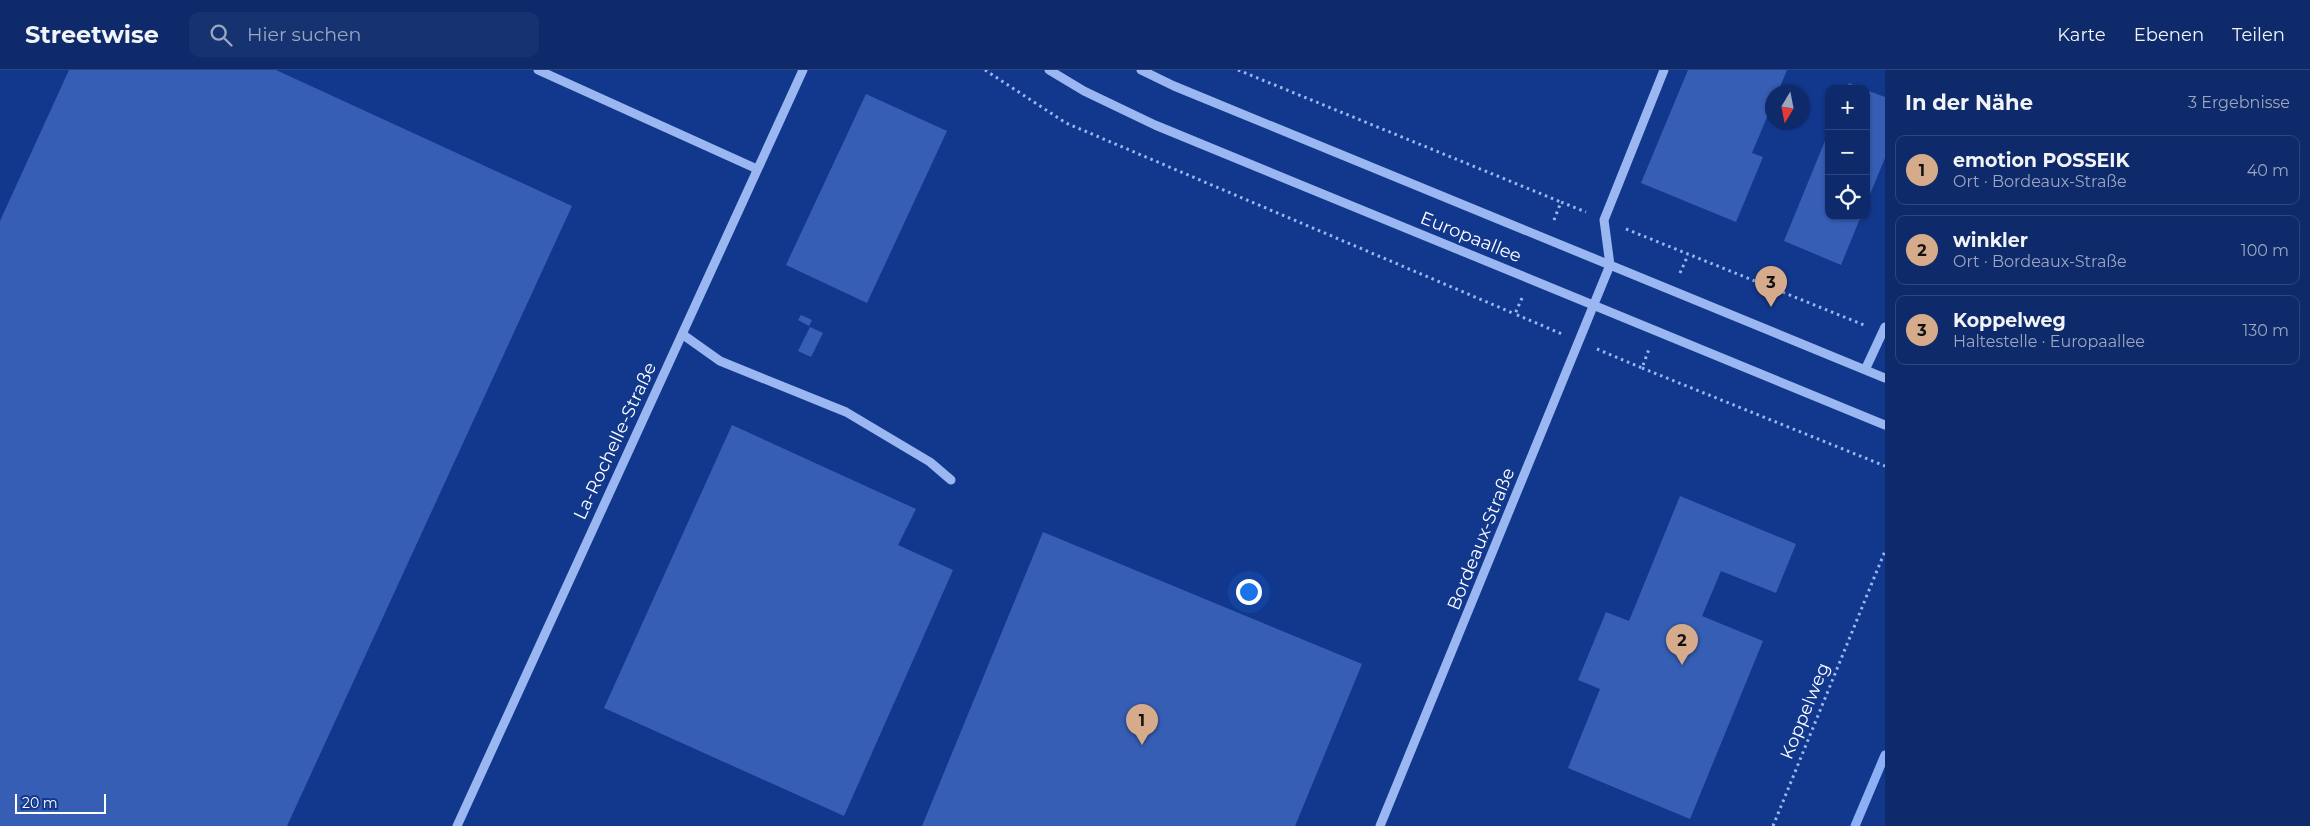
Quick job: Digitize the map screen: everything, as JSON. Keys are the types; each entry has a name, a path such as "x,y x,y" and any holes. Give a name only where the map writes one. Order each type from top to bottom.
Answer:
{"street":[{"path":"538,70 757,170"},
{"name":"La-Rochelle-Straße","path":"457,826 803,70"},
{"name":"Europaallee","path":"1049,70 1084,91 1155,125 1885,425"},
{"name":"Europaallee","path":"1140,70 1183,90 1885,378"},
{"path":"1610,265 1604,220 1664,70"},
{"name":"Bordeaux-Straße","path":"1380,826 1610,265"},
{"path":"1865,370 1884,330"},
{"path":"682,334 720,361 846,412 930,462 951,480"}],"path":[{"path":"985,70 1066,123 1515,314"},
{"path":"1238,70 1561,202"},
{"path":"1688,255 1884,330"},
{"path":"1642,368 1885,466"},
{"name":"Koppelweg","path":"1773,826 1885,551"}],"building":[{"path":"69,70 276,70 572,206 287,826 0,826 0,221"},
{"path":"1688,70 1787,70 1781,85 1765,85 1765,122 1752,153 1763,157 1736,222 1641,183"},
{"path":"1870,91 1885,97 1885,158 1870,194"},
{"path":"866,94 947,131 867,303 786,265"},
{"path":"1825,141 1825,220 1859,220 1841,265 1784,241"},
{"path":"801,315 812,320 809,326 798,320"},
{"path":"810,327 823,333 811,357 798,351"},
{"path":"732,425 916,509 898,545 953,570 844,816 604,708"},
{"path":"1680,496 1796,544 1776,593 1721,571 1702,616 1763,641 1690,819 1568,768 1600,689 1578,680 1606,612 1629,621"},
{"path":"1043,532 1362,664 1295,826 922,826"}],"waterway":[{"path":"1855,826 1885,755"}],"place":[{"name":"Koppelweg","path":"1771,307"},
{"name":"winkler","path":"1682,665"},
{"name":"emotion POSSEIK","path":"1142,745"}]}
